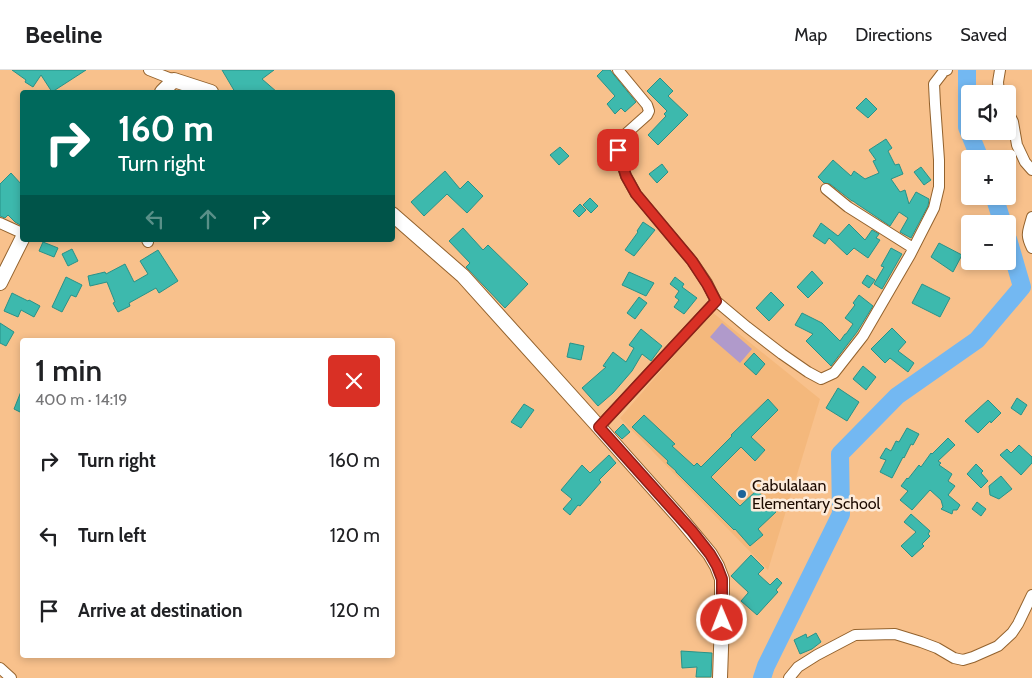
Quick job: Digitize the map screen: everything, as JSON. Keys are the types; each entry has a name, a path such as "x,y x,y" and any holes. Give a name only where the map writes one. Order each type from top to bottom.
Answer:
{"street":[{"path":"149,70 205,90"},
{"path":"618,70 647,105 649,111 619,140 618,144 626,176 636,194 692,261 716,301 782,354 808,372 821,378 834,373 863,336 934,208 939,187 934,84 946,71"},
{"path":"998,85 1000,70"},
{"path":"164,90 174,80"},
{"path":"1016,139 1025,162 1032,170"},
{"path":"826,189 848,207 913,248"},
{"path":"395,217 463,276 703,544 717,566 722,579 720,678"},
{"path":"1032,218 1027,236 1032,248"},
{"path":"0,223 20,232"},
{"path":"0,283 20,242"},
{"path":"599,427 716,301"},
{"path":"789,678 798,667 855,635 895,634 937,648 954,658 963,660 973,658 998,646 1012,633 1032,595"},
{"path":"0,668 11,678"}],"shaded area":[{"name":"Cabulalaan Elementary School","path":"712,312 820,399 768,570 620,418"},
{"path":"722,323 752,349 740,363 710,337"}],"building":[{"path":"12,70 86,70 55,90 51,90 41,75 33,87 25,82 26,80"},
{"path":"222,70 274,70 262,79 275,90 234,90"},
{"path":"603,70 610,70 636,102 625,112 621,108 615,114 607,104 615,96 597,76"},
{"path":"660,78 673,91 668,96 688,115 658,145 648,135 666,116 664,114 667,111 647,91"},
{"path":"866,98 877,109 868,118 856,108"},
{"path":"886,139 892,148 888,151 895,165 899,164 903,174 891,179 900,192 905,190 909,204 916,192 929,199 928,206 911,238 900,232 908,218 899,212 890,226 830,184 824,183 818,177 833,160 851,176 854,171 865,179 879,173 873,161 876,160 869,150"},
{"path":"560,147 569,156 559,165 550,155"},
{"path":"662,164 668,172 657,183 649,174"},
{"path":"921,167 931,180 924,185 914,172"},
{"path":"445,171 460,189 468,181 483,196 467,213 447,194 424,216 411,202"},
{"path":"11,173 20,183 20,225 8,215 5,218 0,216 0,184"},
{"path":"590,198 598,206 591,213 583,205"},
{"path":"580,204 586,210 579,217 573,211"},
{"path":"643,222 655,230 634,256 625,250"},
{"path":"821,223 838,236 849,224 865,240 872,230 879,234 876,238 880,240 868,258 854,248 847,255 829,238 825,244 813,236"},
{"path":"463,228 483,250 488,245 528,284 505,308 466,267 470,263 449,241"},
{"path":"43,242 58,248 54,257 39,251"},
{"path":"939,243 961,254 953,272 931,257"},
{"path":"891,248 902,254 882,289 874,284 884,267 881,266"},
{"path":"72,249 78,261 68,266 62,254"},
{"path":"158,250 178,281 159,293 156,288 129,303 130,306 118,312 113,303 115,302 107,282 90,286 88,276 105,272 106,274 125,264 134,282 148,274 140,261"},
{"path":"812,271 823,283 808,298 797,287"},
{"path":"629,272 654,283 646,296 622,285"},
{"path":"867,275 875,280 869,288 862,283"},
{"path":"66,277 82,285 76,297 71,295 62,312 52,307"},
{"path":"675,277 684,284 682,287 697,298 684,314 674,307 679,300 675,297 679,291 670,284"},
{"path":"922,284 950,298 940,317 912,303"},
{"path":"771,292 784,305 769,321 756,308"},
{"path":"12,293 40,306 34,317 21,310 18,317 4,311"},
{"path":"859,295 873,306 857,332 831,366 806,341 813,334 795,325 802,313 822,323 840,341 853,324 845,318 855,305 853,303"},
{"path":"639,297 647,303 635,319 627,313"},
{"path":"0,323 14,332 6,346 0,343"},
{"path":"892,328 906,342 898,351 914,363 908,372 890,358 885,363 871,349"},
{"path":"641,329 662,346 651,361 642,354 632,371 613,393 598,406 582,388 606,367 603,366 613,352 626,362 634,348 629,345"},
{"path":"570,343 584,346 581,360 567,357"},
{"path":"754,353 765,364 756,375 744,364"},
{"path":"863,366 876,377 866,390 853,379"},
{"path":"838,388 859,402 847,421 826,408"},
{"path":"20,394 20,412 14,409"},
{"path":"1017,398 1027,405 1021,415 1011,408"},
{"path":"768,399 778,410 751,437 765,450 755,461 741,447 711,477 740,506 757,490 776,512 758,529 763,535 750,546 667,463 668,461 632,427 644,415 675,444 672,446 694,466 697,463 701,467"},
{"path":"988,400 1001,413 978,433 965,421"},
{"path":"524,404 534,410 521,428 511,422"},
{"path":"623,424 630,432 622,439 615,432"},
{"path":"907,428 919,434 903,457 892,478 880,472 886,460 880,458 886,448 891,451 896,441 899,442"},
{"path":"948,438 955,445 938,461 941,463 939,465 952,474 948,481 955,486 948,495 960,505 957,510 953,510 952,514 941,509 943,507 941,500 930,490 912,510 900,500 908,491 901,486 919,465 921,467 931,453"},
{"path":"1019,445 1032,457 1032,463 1021,475 1000,455 1007,449 1011,453"},
{"path":"609,455 616,463 599,480 601,482 580,506 578,505 570,515 563,509 572,499 561,490 582,465 590,473"},
{"path":"976,464 983,471 981,473 988,481 981,488 967,474"},
{"path":"1001,476 1012,489 999,499 990,495 989,486"},
{"path":"977,502 986,509 981,516 972,509"},
{"path":"911,514 930,531 928,534 930,536 922,544 924,546 912,557 901,546 916,532 904,522"},
{"path":"751,555 764,568 758,574 770,585 777,578 782,583 776,590 778,592 757,615 741,601 748,592 731,576"},
{"path":"816,633 821,642 812,649 800,654 794,640 806,634 807,638"},
{"path":"681,651 712,653 711,677 696,677 697,667 682,668"}],"waterway":[{"path":"967,70 967,127 976,150"},
{"path":"997,205 1000,215"},
{"path":"762,678 766,666 841,514 840,454 897,396 977,340 1022,287 1016,266"}],"place":[{"name":"Cabulalaan Elementary School","path":"742,494"}],"route":[{"path":"618,150 626,176 636,194 692,261 716,301 599,427 692,531 710,554 722,579 722,620"}]}
